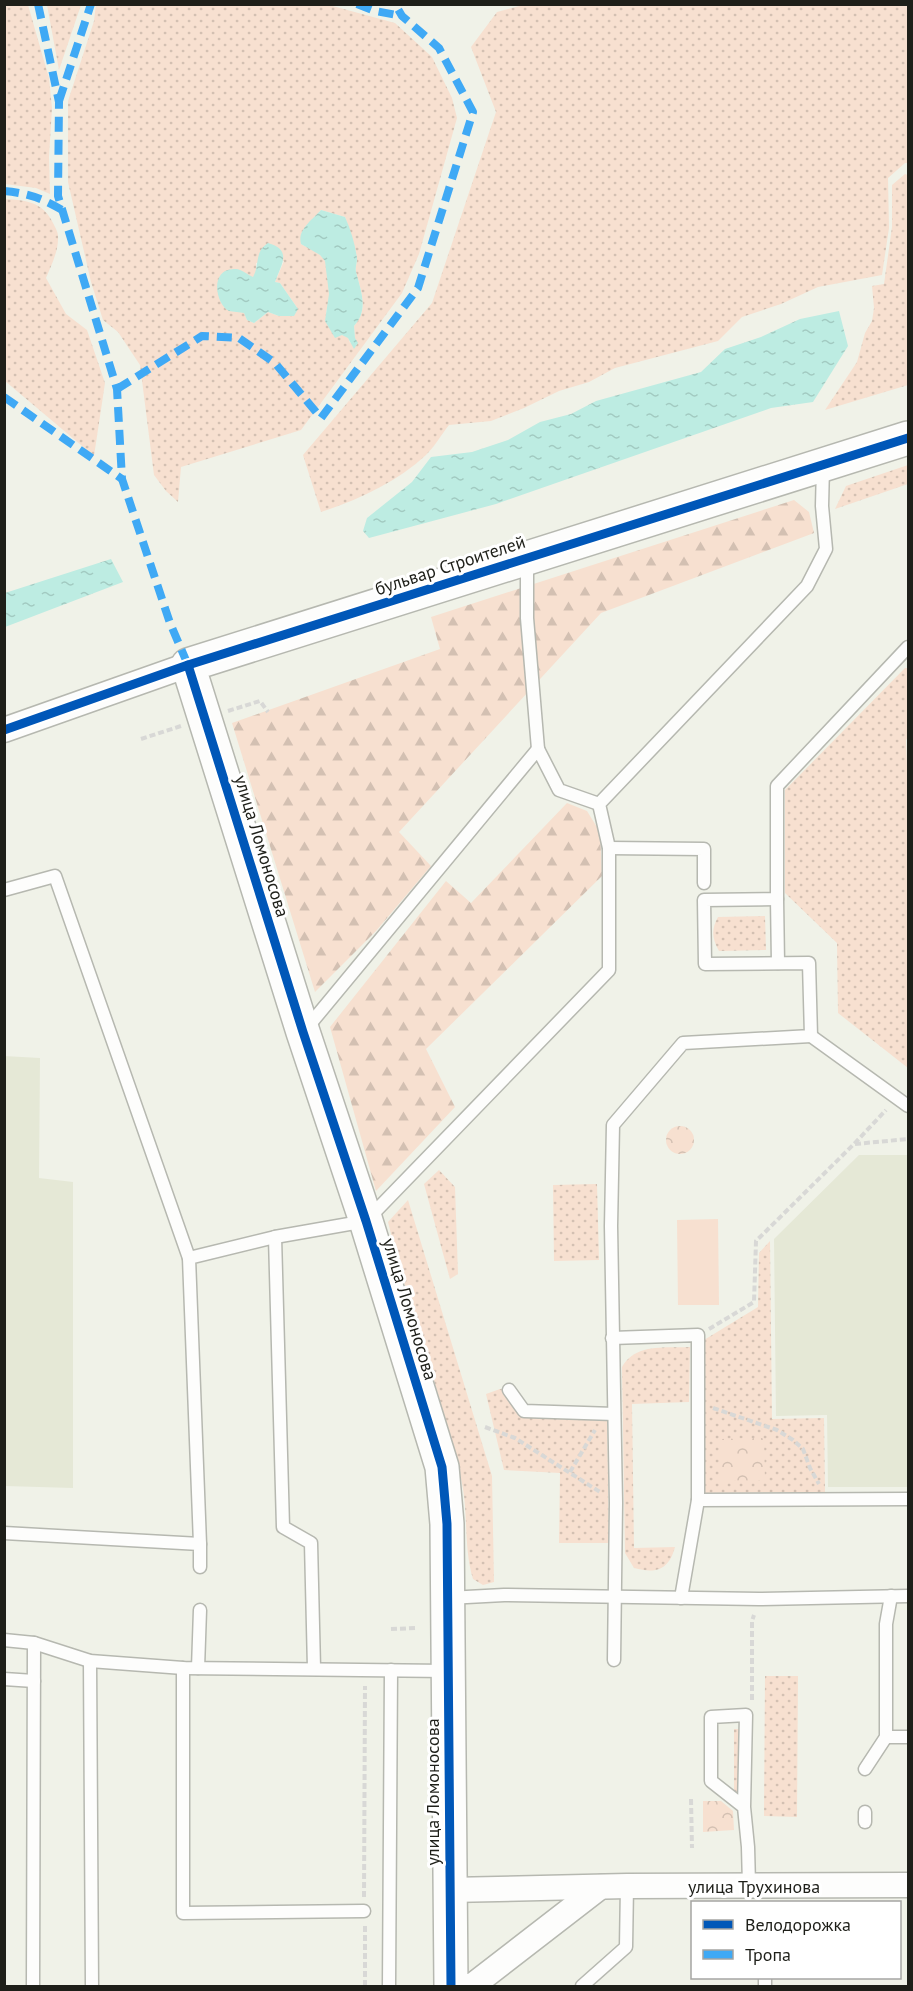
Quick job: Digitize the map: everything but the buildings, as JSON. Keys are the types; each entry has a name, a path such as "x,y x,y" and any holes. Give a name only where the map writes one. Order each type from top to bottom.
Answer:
{"street":[{"name":"бульвар Строителей","path":"4,730 189,665 909,438"},
{"name":"улица Ломоносова","path":"189,665 442,1467 447,1524 451,1986"},
{"name":"улица Трухинова","path":"449,1890 627,1886 749,1886 775,1890 909,1885"},
{"path":"466,1986 472,1986 600,1887"}],"lane":[{"path":"599,804 807,586 826,549 822,506 824,465"},
{"path":"527,558 526,618 538,749 559,790 599,804"},
{"path":"778,963 777,786 909,647"},
{"path":"303,1032 538,749"},
{"path":"189,1258 275,1237 366,1221 609,970 609,848 599,804"},
{"path":"609,848 704,849 705,964 809,963 811,1036"},
{"path":"4,890 55,876 189,1258 200,1567"},
{"path":"704,891 777,899"},
{"path":"614,1660 616,1598 611,1226 613,1125 683,1043 811,1036 909,1106"},
{"path":"275,1237 283,1527 311,1543 314,1668"},
{"path":"612,1338 698,1335 698,1500 681,1598"},
{"path":"509,1390 524,1411 614,1414"},
{"path":"698,1500 909,1499"},
{"path":"4,1533 200,1544"},
{"path":"448,1598 504,1595 759,1599 909,1596"},
{"path":"865,1769 886,1737 886,1624 891,1596"},
{"path":"198,1668 200,1610"},
{"path":"4,1640 34,1643 90,1661 183,1668 447,1671"},
{"path":"33,1986 34,1643"},
{"path":"90,1661 92,1986"},
{"path":"183,1668 183,1913 364,1911"},
{"path":"389,1986 391,1670"},
{"path":"4,1679 34,1681"},
{"path":"744,1807 711,1781 711,1717 746,1715 744,1807 749,1886"},
{"path":"886,1737 909,1737"},
{"path":"582,1986 626,1947 627,1886"}],"path":[{"path":"698,1335 754,1302 756,1241 898,1097"},
{"path":"854,1144 909,1139"},
{"path":"698,1403 777,1430 793,1440 803,1449 810,1468 831,1499"},
{"path":"570,1472 597,1427 614,1414"},
{"path":"485,1427 515,1438 615,1503"},
{"path":"746,1715 752,1704 752,1621 759,1599"},
{"path":"391,1629 417,1628"},
{"path":"365,1670 365,1986"},
{"path":"692,1799 692,1848"}],"shaded area":[{"path":"4,1056 40,1058 39,1178 73,1182 73,1488 5,1486"},
{"path":"859,1155 908,1155 908,1487 828,1487 827,1415 776,1416 774,1239"}],"green space":[{"path":"5,4 28,5 49,78 52,108 49,157 50,194 36,188 5,184"},
{"path":"96,4 329,5 395,23 432,57 452,98 457,118 419,254 402,293 301,430 181,467 178,502 154,475 140,365 118,332 103,320 91,282 68,182 68,101 94,21","holes":["321,210 345,217 356,253 356,270 363,307 359,320 354,326 355,339 350,343 348,337 342,335 326,312 330,283 326,262 318,253 301,244 313,219","284,261 275,282 280,283 298,309 279,316 268,312 254,323 247,320 244,312 230,311 245,274 253,278 256,273 256,263"]},
{"path":"47,5 81,5 59,70"},
{"path":"523,5 908,5 908,163 888,178 889,228 882,275 818,287 781,304 742,317 718,341 615,368 589,382 559,391 491,421 449,425 426,455 403,474 363,496 321,512 303,455 432,303 496,112 471,47 497,12"},
{"path":"905,174 908,175 908,385 825,410 857,362 865,333 872,321 874,308 872,286 884,284 892,227 892,185"},
{"path":"5,199 27,201 39,206 49,216 57,231 57,247 46,278 66,314 87,330 105,383 94,456 5,381"},
{"path":"908,465 908,484 835,509 846,486"},
{"path":"794,500 809,512 814,533 601,613 399,832 431,866 376,931 315,992 232,723 440,649 431,617"},
{"path":"905,668 908,668 908,737 906,740 908,1068 838,1013 837,943 785,893 785,790"},
{"path":"567,803 587,811 600,832 602,876 426,1049 455,1107 376,1191 330,1027 446,881 471,903"},
{"path":"765,916 766,950 719,951 713,934 718,917"},
{"path":"680,1126 690,1130 694,1140 690,1150 680,1154 670,1150 666,1140 670,1130"},
{"path":"439,1170 455,1187 458,1274 450,1279 424,1184"},
{"path":"597,1184 599,1260 554,1261 553,1185"},
{"path":"408,1200 492,1476 494,1582 483,1585 473,1579 468,1554 461,1479 388,1222"},
{"path":"718,1219 719,1305 678,1305 677,1220"},
{"path":"770,1241 772,1419 824,1418 825,1492 705,1493 704,1340 758,1307 759,1253"},
{"path":"661,1347 690,1347 689,1402 632,1404 634,1548 675,1547 669,1561 660,1568 649,1570 634,1568 625,1553 622,1367 628,1359 643,1350"},
{"path":"500,1389 506,1390 520,1414 607,1414 609,1543 559,1543 560,1473 504,1470 486,1394"},
{"path":"764,1438 765,1480 720,1481 719,1439"},
{"path":"765,1676 798,1676 797,1817 764,1816"},
{"path":"734,1729 741,1729 741,1792 734,1792"},
{"path":"703,1801 721,1801 733,1811 734,1830 703,1832"}],"water":[{"path":"321,210 345,217 354,242 357,258 356,270 363,307 359,320 354,326 358,343 354,349 348,338 342,335 335,338 325,321 329,294 325,261 320,255 301,244 303,230"},
{"path":"268,243 276,246 283,254 275,282 280,283 298,309 294,316 279,316 268,312 254,323 247,320 244,313 229,311 224,307 218,294 218,280 227,270 236,269 253,277 261,250"},
{"path":"839,311 848,346 813,402 771,408 496,504 369,538 363,531 367,518 412,482 431,457 472,452 508,440 540,422 571,414 596,401 701,372 725,349 761,337 800,319"},
{"path":"111,559 123,582 5,627 5,593"}],"marked path":[{"path":"38,4 59,102 58,196 117,389 122,479 170,623 188,665"},
{"path":"59,101 91,4"},
{"path":"357,4 375,11 402,16"},
{"path":"117,389 202,336 239,338 275,363 321,418 418,288 473,112 439,48 402,16 395,4"},
{"path":"4,191 35,197 62,210"},
{"path":"4,397 122,479"}],"cycle path":[{"path":"4,730 188,665 908,438"},
{"path":"188,665 303,1032 366,1221 442,1467 447,1524 451,1986"}]}
